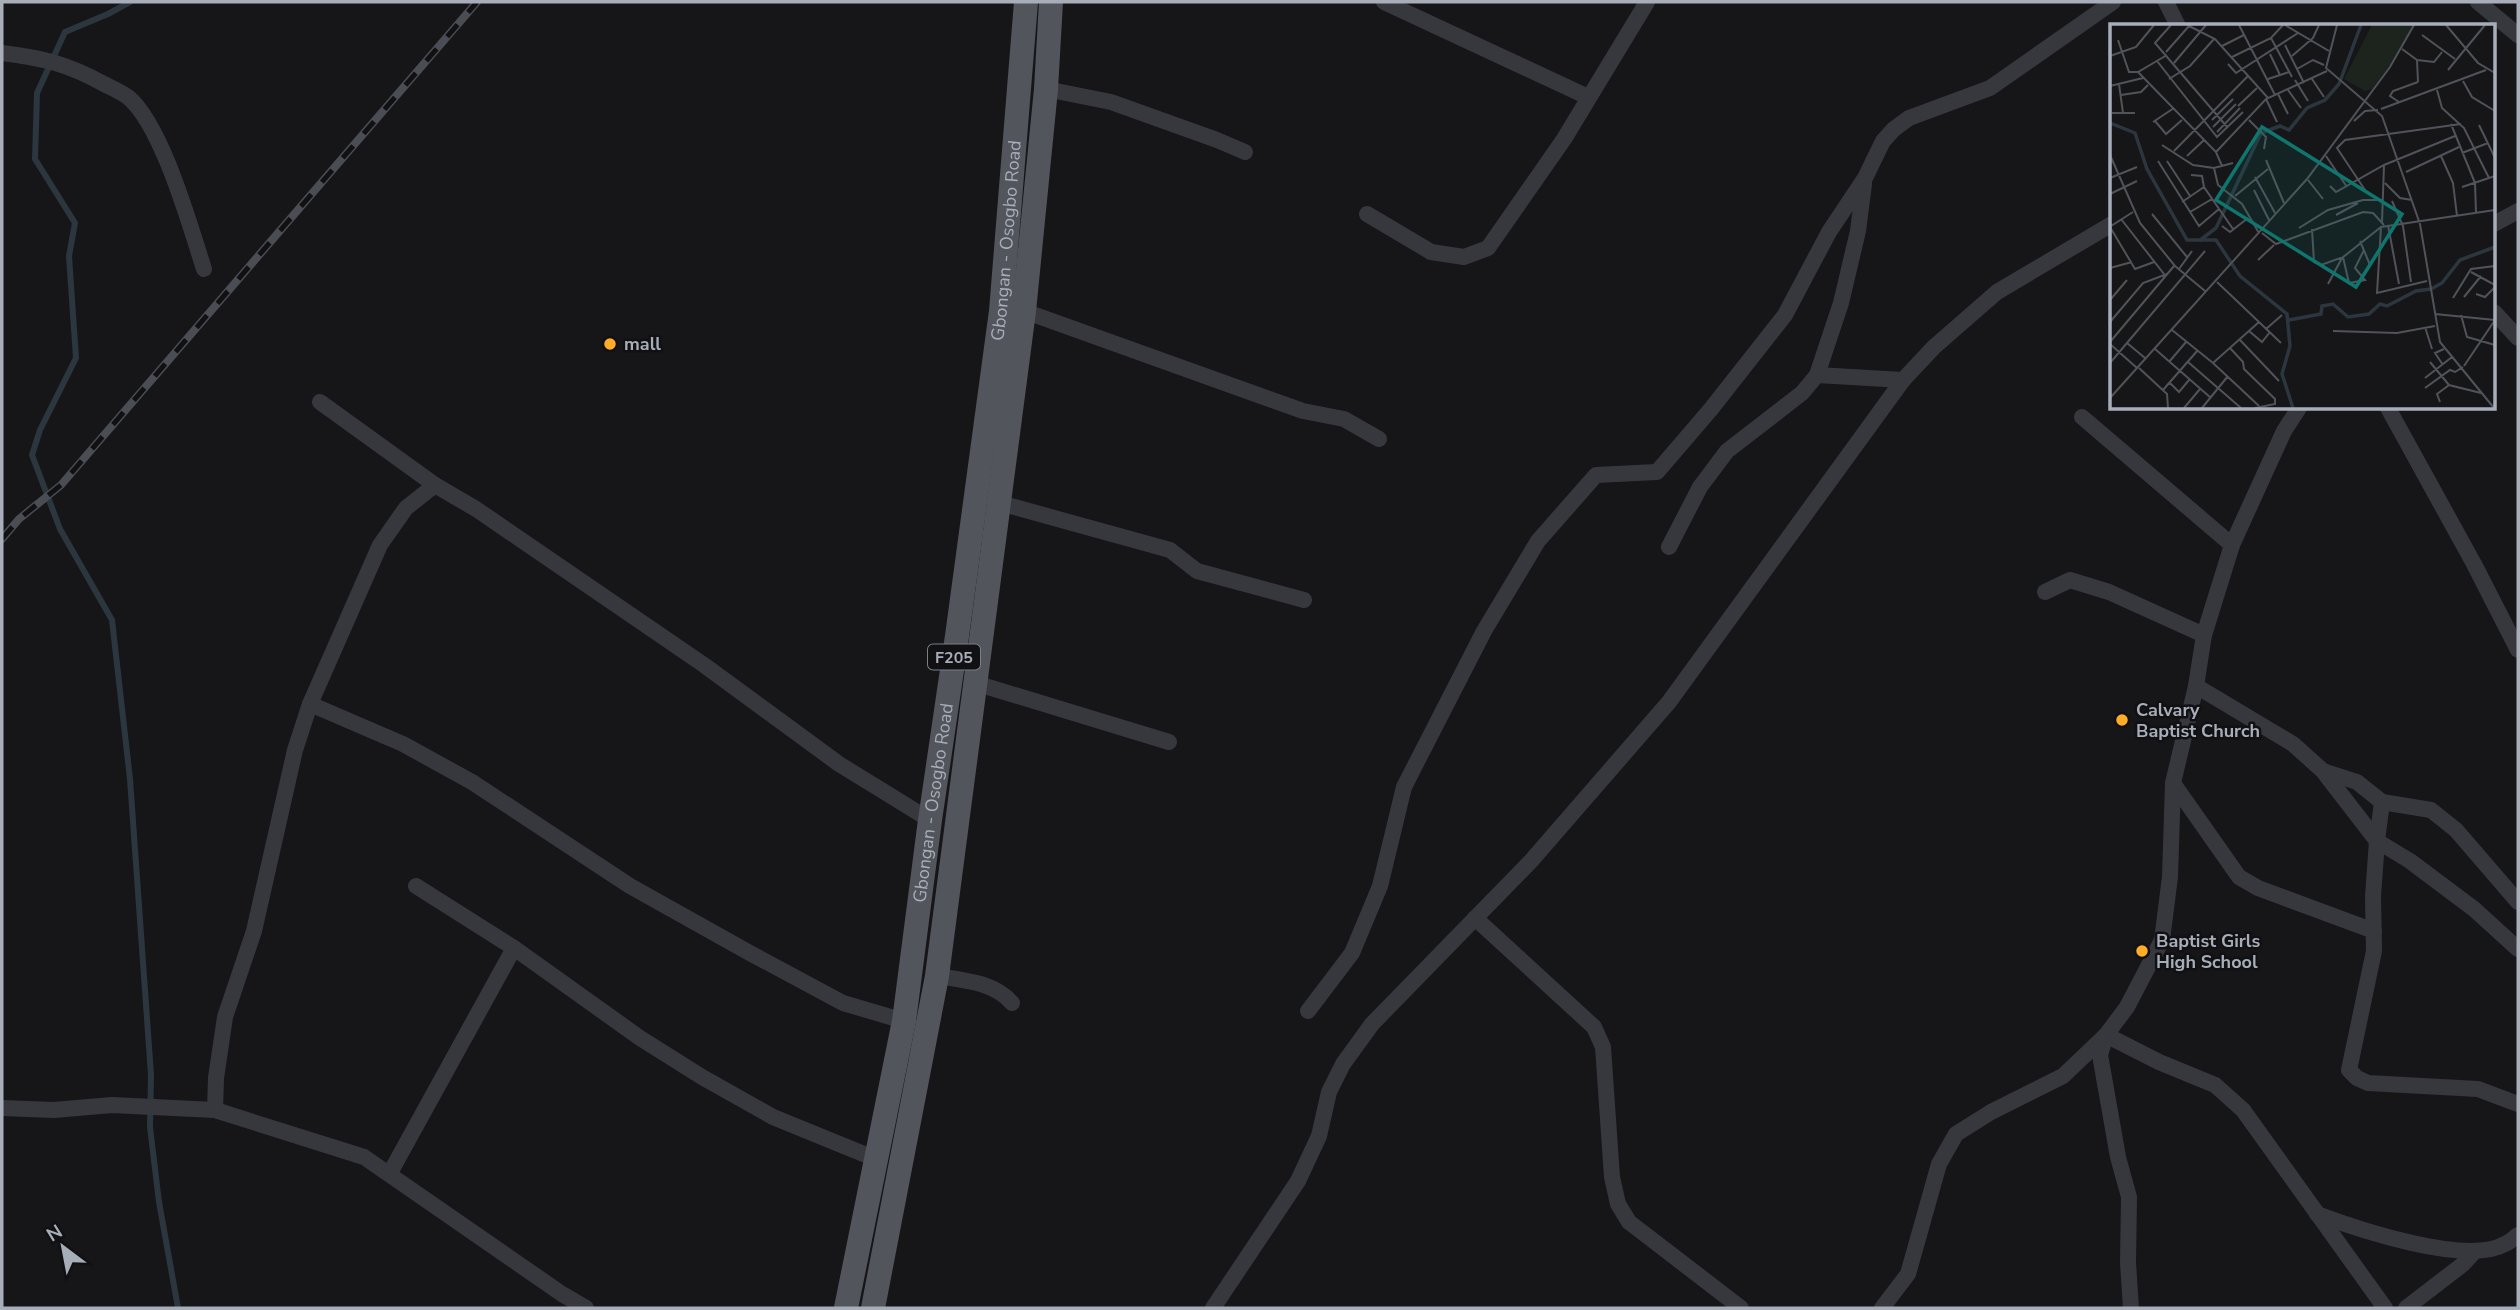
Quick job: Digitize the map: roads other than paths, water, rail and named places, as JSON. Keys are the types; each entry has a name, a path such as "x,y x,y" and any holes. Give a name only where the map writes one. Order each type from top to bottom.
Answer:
{"main road":[{"name":"Gbongan - Osogbo Road","path":"846,1308 904,1021 1001,311 1026,2"},
{"name":"Gbongan - Osogbo Road","path":"873,1308 937,976 1024,311 1046,89 1051,2"},
{"path":"892,1082 917,1088"}],"street":[{"path":"1384,2 1588,97"},
{"path":"1367,214 1431,252 1464,257 1488,248 1564,139 1647,2"},
{"path":"1308,1011 1352,953 1380,886 1404,788 1484,631 1538,541 1596,475 1657,472 1785,315 1829,232 1865,178 1883,141 1902,123 1990,88 2113,2"},
{"path":"2166,2 2177,24"},
{"path":"2478,2 2518,35"},
{"path":"2,53 47,59 81,71 128,97 150,122 183,202 204,269"},
{"path":"1046,89 1111,102 1217,139 1245,152"},
{"path":"1669,547 1700,487 1727,451 1802,393 1817,375 1841,303 1858,231 1865,178"},
{"path":"2496,224 2518,211"},
{"path":"1213,1308 1298,1181 1319,1136 1329,1092 1343,1064 1372,1024 1531,861 1669,702 1903,380 1934,347 1997,292 2110,225"},
{"path":"1024,311 1303,411 1344,419 1379,439"},
{"path":"2496,314 2518,338"},
{"path":"1817,375 1903,380"},
{"path":"320,402 435,485 476,509 704,665 839,764 930,820"},
{"path":"1882,1308 1908,1274 1939,1164 1956,1134 1991,1112 2063,1076 2106,1035 2127,1007 2162,940 2170,877 2173,783 2196,686 2204,635 2232,545 2284,431 2298,410"},
{"path":"2389,410 2518,650"},
{"path":"2081,417 2232,545"},
{"path":"215,1111 216,1078 225,1017 254,931 295,750 310,704 380,545 406,509 435,485"},
{"path":"1000,503 1170,550 1197,571 1304,600"},
{"path":"2045,592 2070,580 2109,592 2204,635"},
{"path":"975,683 1169,742"},
{"path":"2196,686 2293,744 2322,771 2376,841 2410,861 2474,909 2518,949"},
{"path":"310,704 403,744 472,782 630,886 783,972 843,1003 904,1021"},
{"path":"2322,771 2357,782 2382,802 2431,810 2456,830 2518,902"},
{"path":"2173,783 2239,877 2258,888 2374,931"},
{"path":"2382,802 2376,841 2374,951 2349,1070 2368,1083 2478,1088 2518,1104"},
{"path":"416,886 514,948 640,1038 702,1077 773,1117 876,1159"},
{"path":"1475,918 1594,1027 1603,1047 1612,1177 1618,1204 1629,1222 1741,1308"},
{"path":"390,1173 514,948"},
{"path":"937,976 983,985 1001,993 1012,1003"},
{"path":"2106,1035 2159,1062 2215,1084 2243,1110 2385,1308"},
{"path":"2106,1035 2100,1055 2104,1086 2129,1197 2128,1263 2131,1308"},
{"path":"2,1108 54,1110 112,1105 215,1111 364,1157 390,1173 559,1301 586,1308"},
{"path":"2316,1214 2401,1242 2475,1251 2504,1246 2518,1235"},
{"path":"2406,1308 2462,1265 2475,1251"}],"waterway":[{"path":"130,2 65,32 37,93 35,159 75,223 69,256 76,358 40,430 32,455 60,529 112,620 130,779 151,1075 150,1127 159,1202 178,1308"}],"railway":[{"path":"2,539 19,519 61,485 477,2"}],"place":[{"name":"mall","path":"610,344"},
{"name":"Calvary Baptist Church","path":"2122,720"},
{"name":"Baptist Girls High School","path":"2142,951"}]}
